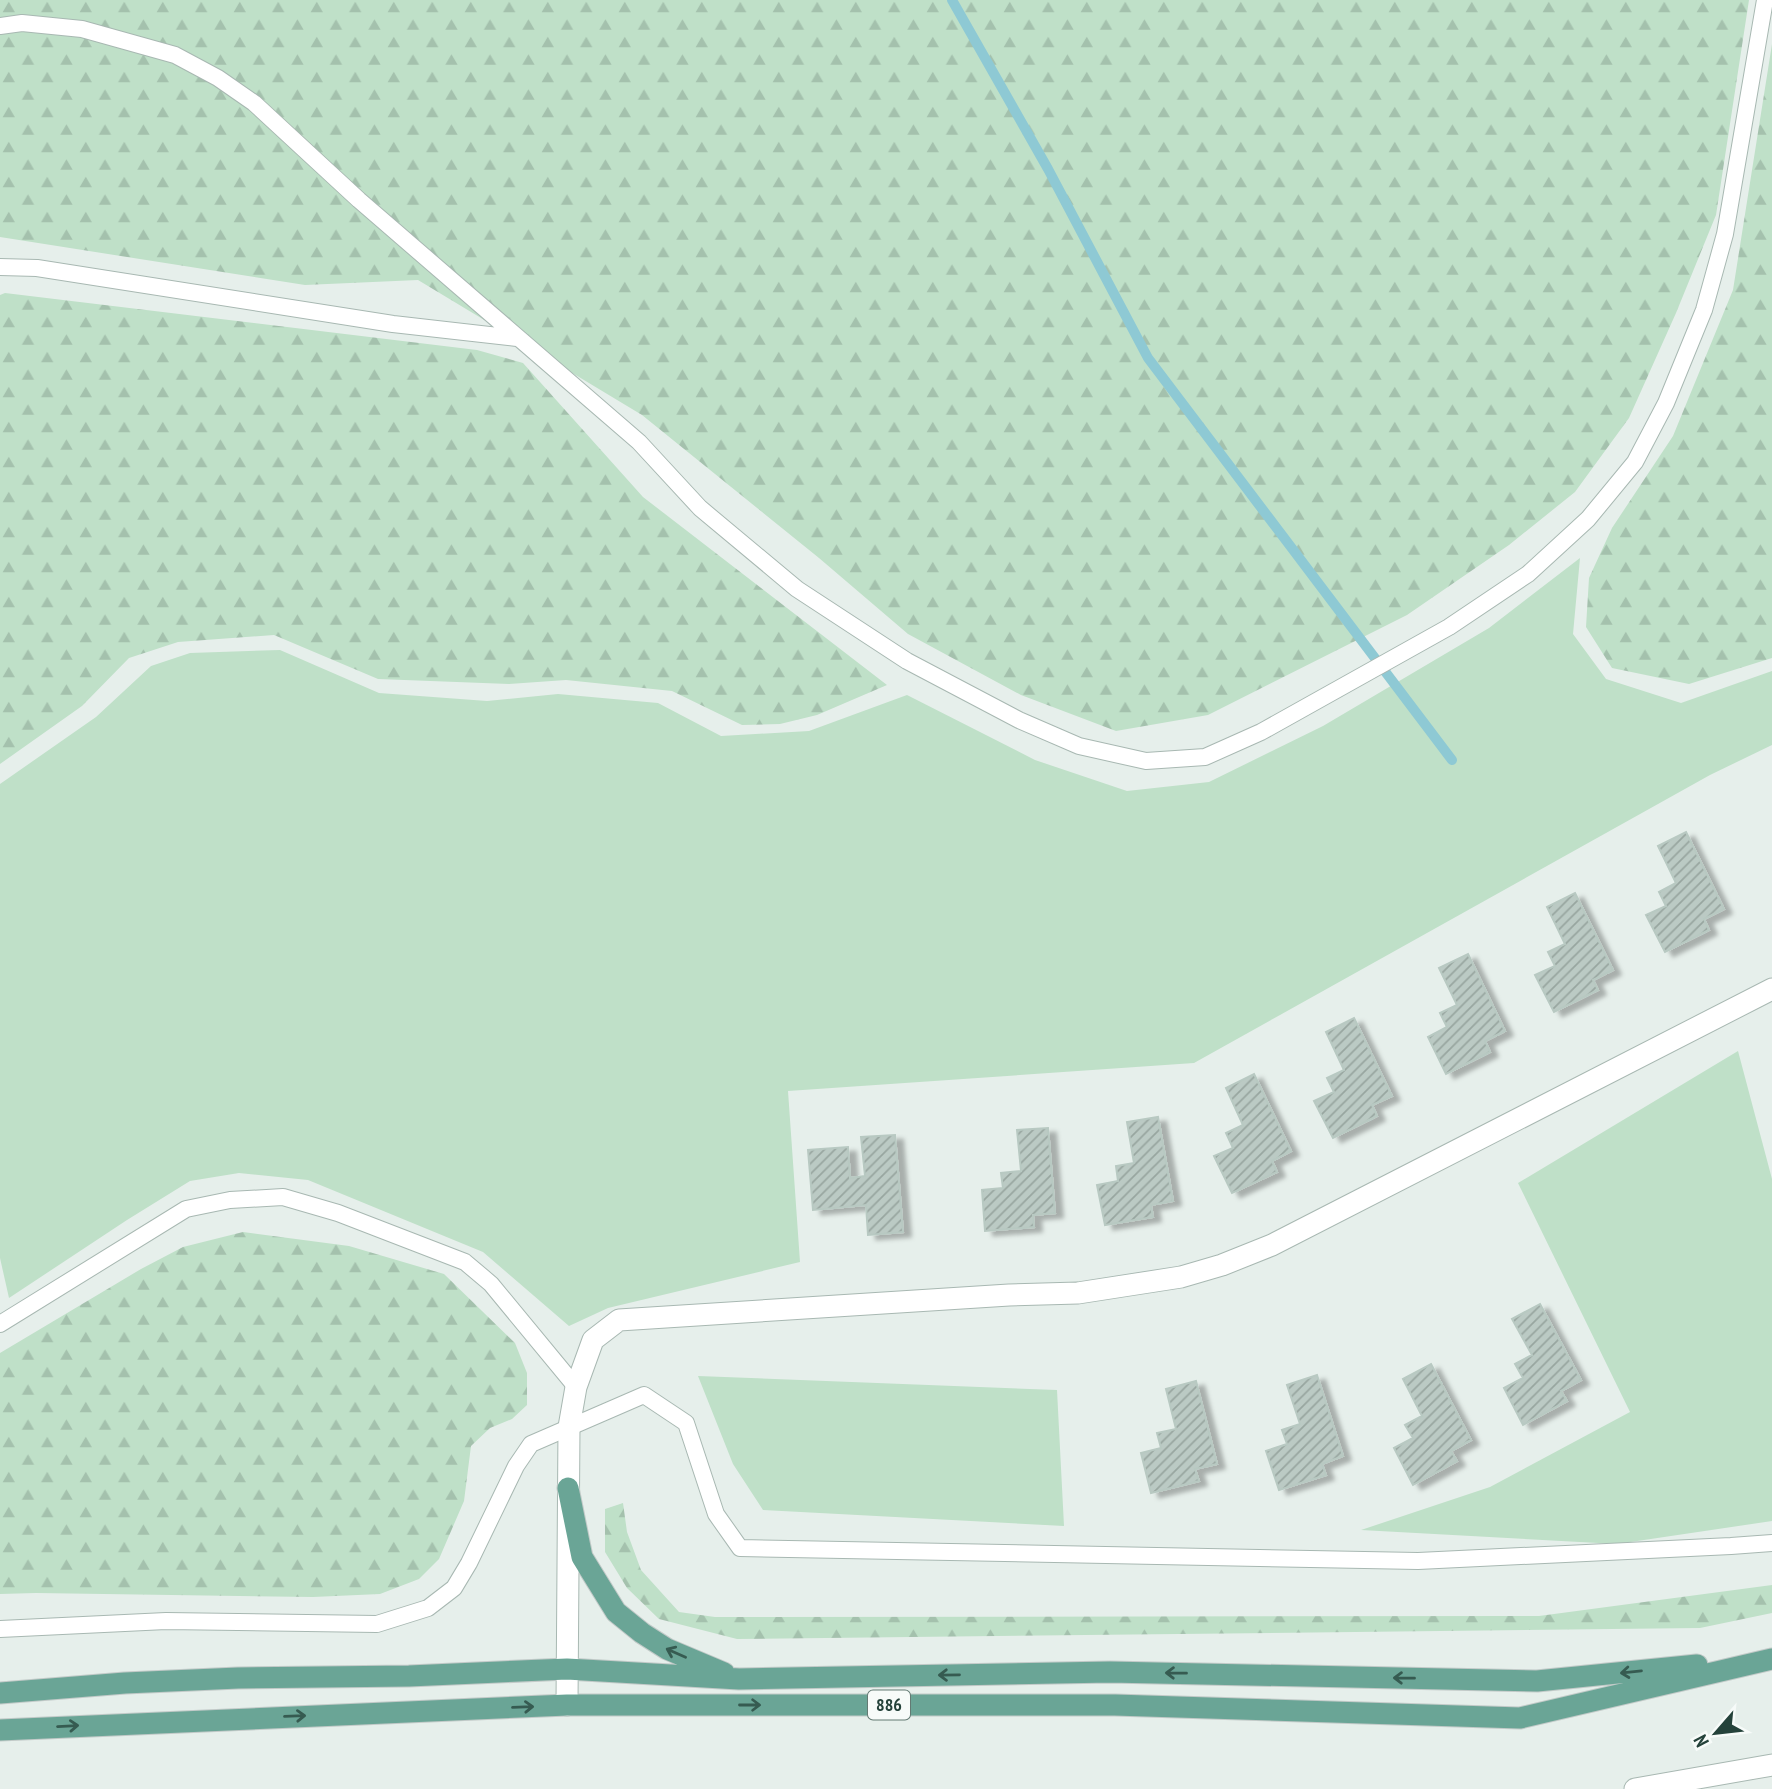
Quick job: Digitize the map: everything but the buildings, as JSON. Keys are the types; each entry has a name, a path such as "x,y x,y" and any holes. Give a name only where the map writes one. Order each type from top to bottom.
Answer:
{"main road":[{"path":"568,1488 582,1557 616,1612 667,1649 739,1679"},
{"name":"886","path":"0,1693 125,1683 238,1678 409,1676 567,1669 739,1679 1110,1672 1537,1681 1772,1658"},
{"name":"886","path":"0,1730 567,1705 1115,1705 1520,1718 1772,1658"}],"street":[{"path":"567,1705 569,1427 576,1387 593,1340 619,1320 1078,1293 1181,1277 1222,1265 1272,1245 1772,989"},
{"path":"1635,1789 1772,1765"}],"lane":[{"path":"0,26 22,23 82,29 175,55 218,78 254,103 359,200 639,442 700,508 797,589 907,662 1019,720 1079,746 1146,761 1205,757 1261,732 1437,633 1528,574 1588,519 1635,462 1666,403 1708,297 1725,234 1765,0"},
{"path":"0,267 37,268 393,324 517,338"},
{"path":"0,1324 186,1209 230,1200 283,1197 338,1213 465,1262 491,1284 576,1387"},
{"path":"0,1629 166,1621 377,1623 428,1608 454,1588 469,1563 516,1465 531,1444 644,1395 686,1423 716,1514 740,1548 1418,1561 1772,1543"}],"green space":[{"path":"0,0 1749,0 1716,215 1629,418 1575,492 1509,545 1407,615 1208,715 1116,731 1021,695 908,634 819,558 642,415 418,280 305,285 0,237"},
{"path":"1772,44 1772,658 1689,684 1612,668 1586,627 1589,578 1612,528 1673,436 1733,290"},
{"path":"5,293 477,350 523,363 643,497 887,685 817,715 780,724 742,725 672,691 566,680 509,684 378,679 274,635 178,642 129,658 82,706 0,764 0,295"},
{"path":"1580,558 1573,634 1606,679 1681,703 1772,671 1772,745 1710,775 1194,1063 788,1091 800,1262 608,1308 569,1326 483,1252 308,1180 239,1173 190,1181 9,1298 0,1258 0,784 96,717 151,666 190,653 280,650 379,693 487,701 558,694 658,703 721,736 809,731 907,695 1035,760 1127,791 1209,782 1323,726 1489,628"},
{"path":"1738,1051 1772,1179 1772,1521 1617,1544 1361,1530 1490,1487 1630,1412 1518,1183"},
{"path":"243,1232 349,1246 444,1274 515,1343 527,1373 527,1405 512,1419 490,1428 471,1446 464,1501 439,1559 419,1579 380,1594 313,1597 0,1594 0,1353 183,1247"},
{"path":"698,1376 1057,1390 1064,1526 763,1510 733,1464"},
{"path":"623,1503 627,1532 641,1570 679,1612 715,1617 1539,1616 1772,1585 1772,1613 1700,1628 737,1639 659,1619 627,1588 605,1552 605,1509"}],"waterway":[{"path":"952,0 1048,169 1148,358 1452,760"}]}
